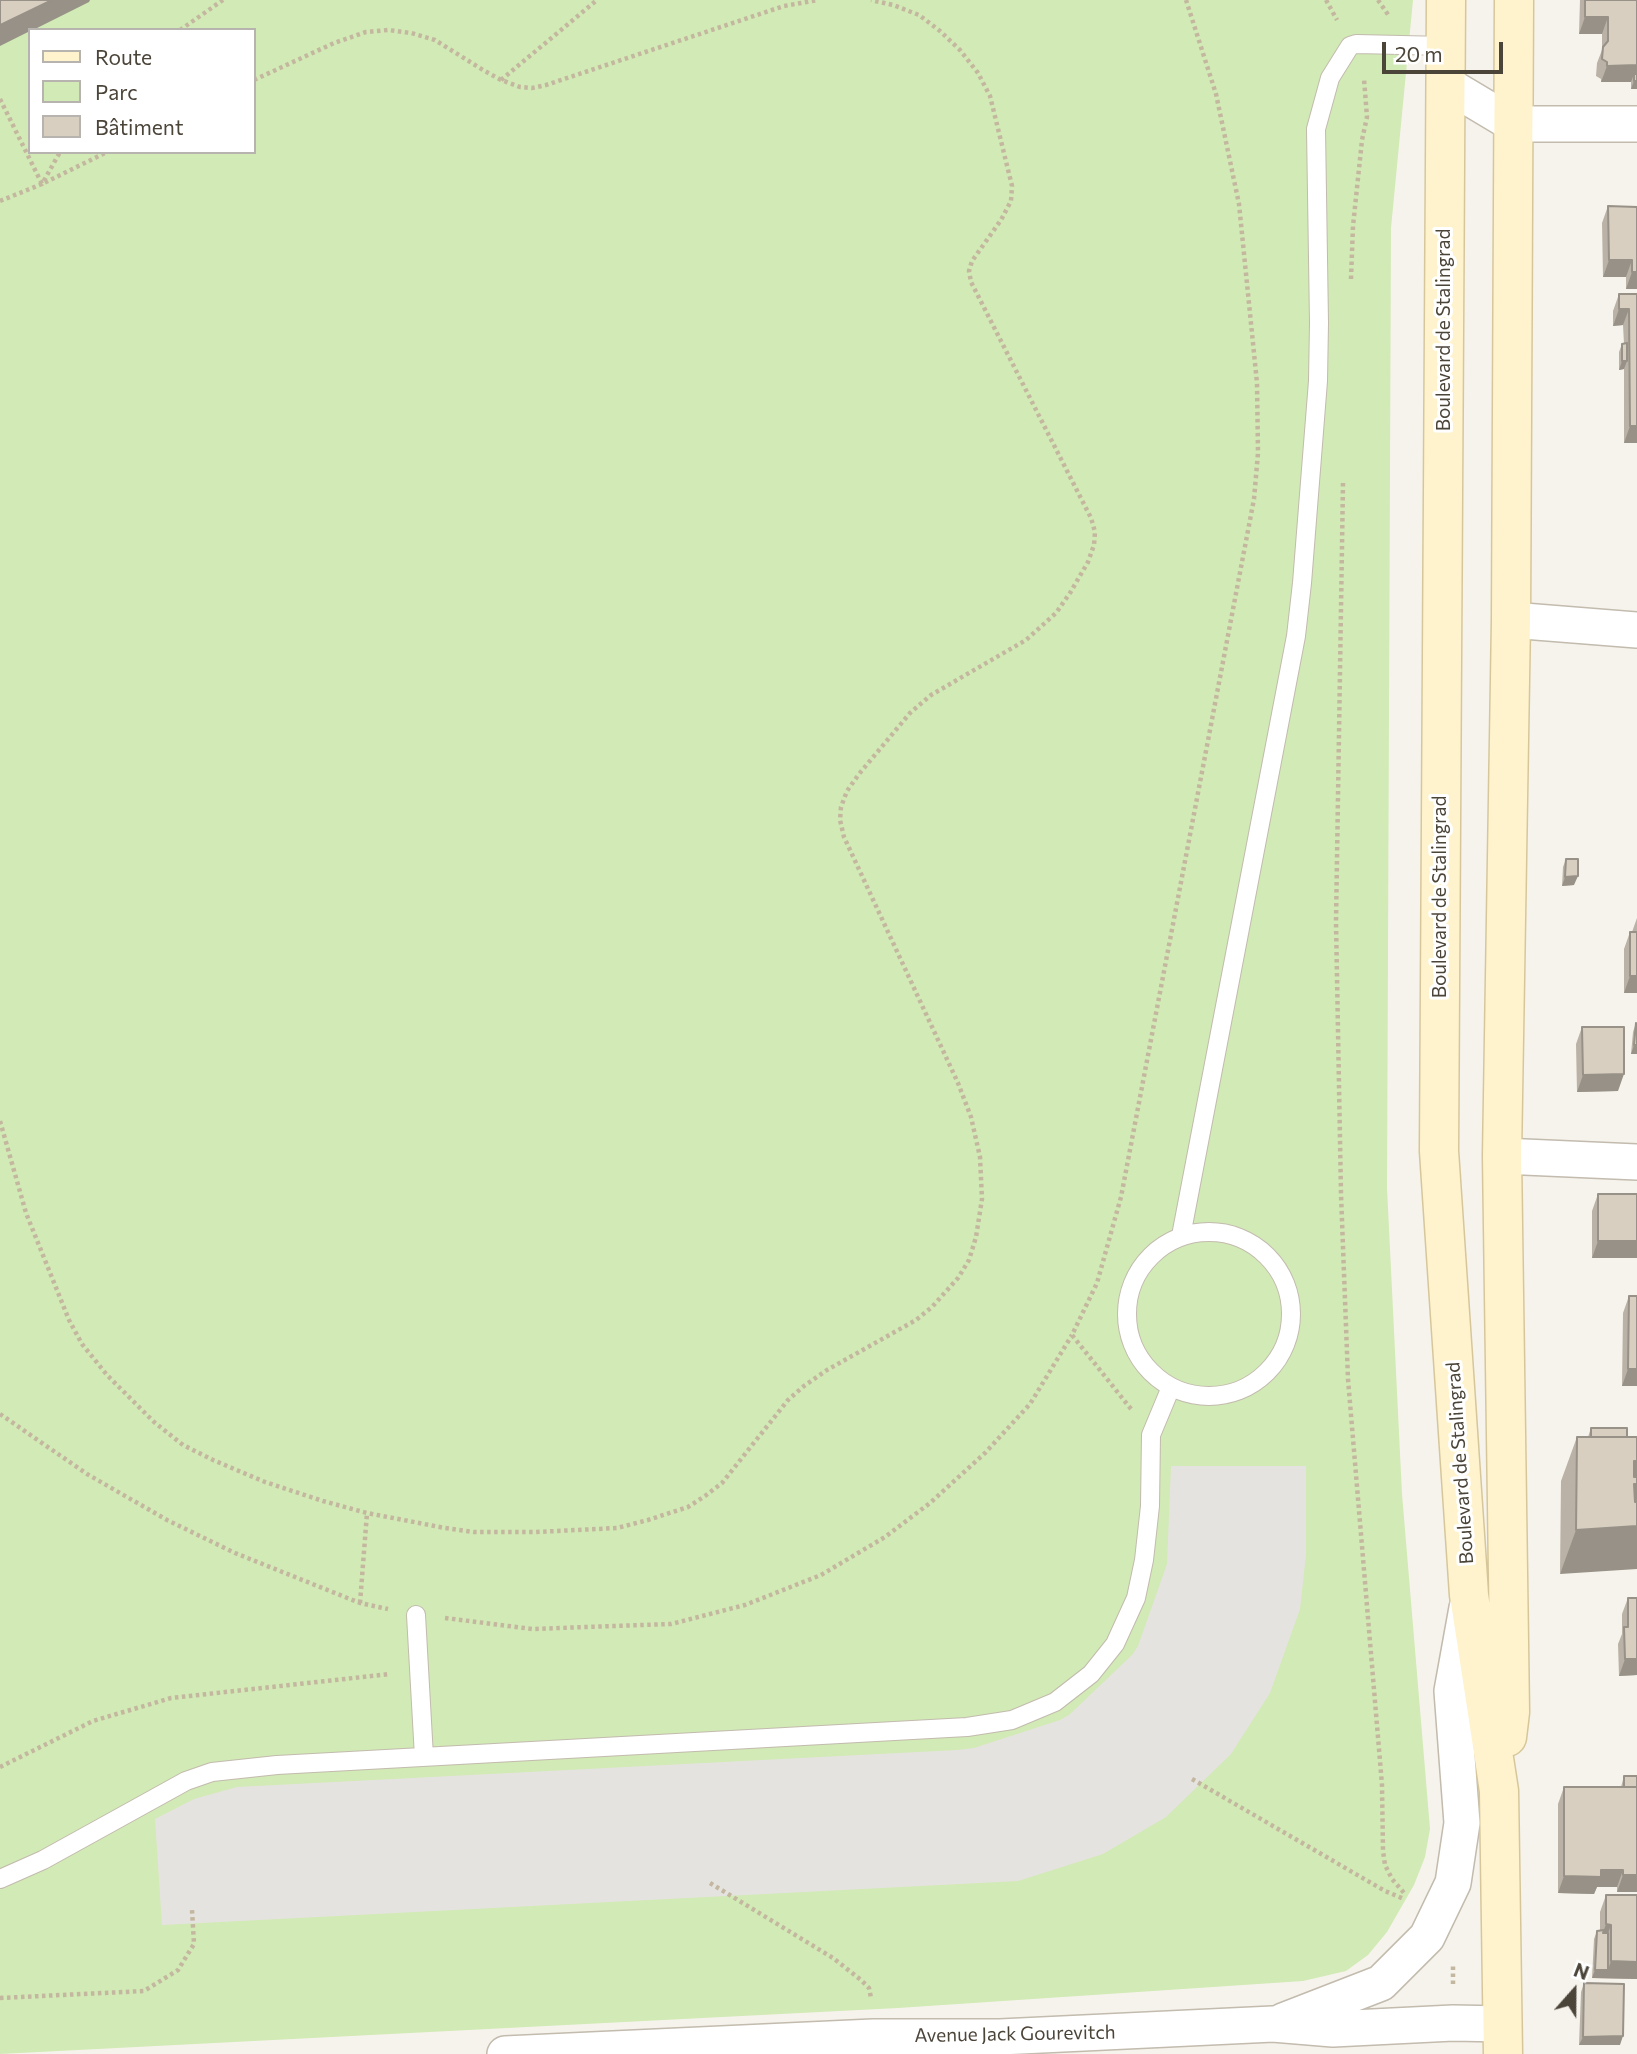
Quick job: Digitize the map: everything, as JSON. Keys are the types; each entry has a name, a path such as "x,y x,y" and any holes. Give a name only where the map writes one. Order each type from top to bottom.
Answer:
{"main road":[{"name":"Boulevard de Stalingrad","path":"1446,0 1439,1151 1469,1595 1499,1791 1503,2039"},
{"name":"Boulevard de Stalingrad","path":"1499,1791 1510,1712 1502,1156 1511,620 1514,0"}],"street":[{"path":"1446,84 1513,124 1637,124"},
{"path":"1511,620 1637,630"},
{"path":"1502,1156 1637,1163"},
{"name":"Avenue Jack Gourevitch","path":"1273,2024 1381,1983 1427,1937 1428,1913 1454,1883 1462,1823 1452,1690 1469,1595"},
{"name":"Avenue Jack Gourevitch","path":"505,2054 873,2037 943,2045 1000,2037 1273,2024 1333,2029 1453,2023 1503,2039"}],"lane":[{"path":"1181,1236 1296,636 1318,381 1316,128 1331,78 1350,46 1446,46"},
{"path":"1207,1231 1235,1236 1259,1248 1278,1268 1289,1293 1292,1320 1286,1347 1271,1370 1250,1387 1224,1396 1197,1396 1171,1387 1149,1371 1134,1348 1127,1323 1129,1295 1139,1270 1157,1250 1181,1236 1207,1231"},
{"path":"0,1879 43,1860 186,1781 212,1772 277,1765 967,1727 1012,1720 1055,1702 1091,1674 1115,1644 1136,1598 1144,1560 1150,1506 1151,1435 1171,1387"},
{"path":"416,1615 424,1757"}],"path":[{"path":"183,28 223,0"},
{"path":"501,80 597,0"},
{"path":"256,79 334,43 366,32 388,30 435,40 501,80 532,88 785,6 818,0"},
{"path":"0,1121 26,1213 55,1288 82,1344 107,1375 154,1422 183,1445 265,1482 367,1513 474,1532 536,1532 617,1528 688,1507 722,1483 788,1400 827,1370 916,1320 947,1293 969,1260 976,1237 982,1199 980,1157 971,1117 958,1083 844,838 841,807 847,791 859,774 910,713 931,695 1026,640 1056,612 1088,562 1095,532 1091,517 971,282 969,271 972,261 1011,201 1012,186 990,96 978,72 940,31 919,15 871,0"},
{"path":"0,1414 87,1474 167,1520 235,1553 360,1603 416,1615 533,1629 671,1624 745,1605 821,1575 885,1537 930,1503 985,1453 1030,1404 1072,1335 1097,1283 1121,1197 1255,487 1258,453 1257,383 1239,204 1216,94 1186,0"},
{"path":"1326,0 1364,77 1367,117 1354,214 1351,280"},
{"path":"0,99 42,184"},
{"path":"42,184 59,154"},
{"path":"0,201 103,154"},
{"path":"1343,480 1336,935 1348,1379 1381,1771 1385,1865 1402,1891 1454,1932 1453,2023"},
{"path":"1072,1335 1151,1435"},
{"path":"360,1603 367,1513"},
{"path":"0,1767 93,1721 171,1698 419,1671"},
{"path":"1192,1779 1385,1891 1428,1913"},
{"path":"710,1883 833,1958 869,1988 872,2003"},
{"path":"0,1998 144,1991 178,1970 194,1944 192,1910"}],"green space":[{"path":"0,0 1413,0 1391,228 1387,1188 1402,1494 1430,1829 1425,1857 1414,1885 1387,1932 1368,1955 1346,1971 1303,1981 898,2008 0,2054"}],"shaded area":[{"path":"1171,1466 1306,1466 1306,1555 1300,1609 1270,1693 1231,1754 1166,1817 1103,1854 1018,1881 162,1925 155,1819 194,1799 237,1787 957,1750 974,1748 1060,1720 1069,1715 1132,1655 1138,1646 1167,1564"}],"building":[{"path":"0,0 52,0 0,25"},
{"path":"1585,0 1637,0 1637,65 1607,66 1607,62 1602,59 1603,47 1608,41 1608,17 1585,17"},
{"path":"1608,206 1637,207 1637,272 1632,272 1632,260 1609,260"},
{"path":"1619,294 1637,294 1637,426 1630,426 1629,309 1619,309"},
{"path":"1627,343 1627,361 1622,361 1622,344"},
{"path":"1566,859 1578,859 1578,876 1565,877"},
{"path":"1630,932 1637,932 1637,976 1630,976"},
{"path":"1636,1023 1637,1045 1634,1045"},
{"path":"1582,1027 1624,1027 1624,1074 1583,1075"},
{"path":"1598,1194 1637,1194 1637,1241 1598,1241"},
{"path":"1629,1296 1637,1296 1637,1369 1628,1369"},
{"path":"1591,1428 1627,1428 1627,1437 1591,1437"},
{"path":"1577,1437 1637,1437 1634,1477 1637,1477 1637,1484 1634,1484 1637,1526 1576,1530"},
{"path":"1628,1598 1637,1598 1637,1659 1625,1659 1624,1627 1628,1627"},
{"path":"1624,1776 1637,1776 1637,1787 1624,1787"},
{"path":"1564,1787 1637,1787 1637,1875 1623,1875 1623,1870 1601,1870 1601,1877 1564,1876"},
{"path":"1606,1895 1637,1895 1637,1962 1611,1961 1611,1925 1606,1924"},
{"path":"1604,1930 1603,1933 1608,1933 1608,1970 1595,1970 1597,1931"},
{"path":"1584,1983 1624,1984 1623,2036 1583,2037"}]}
